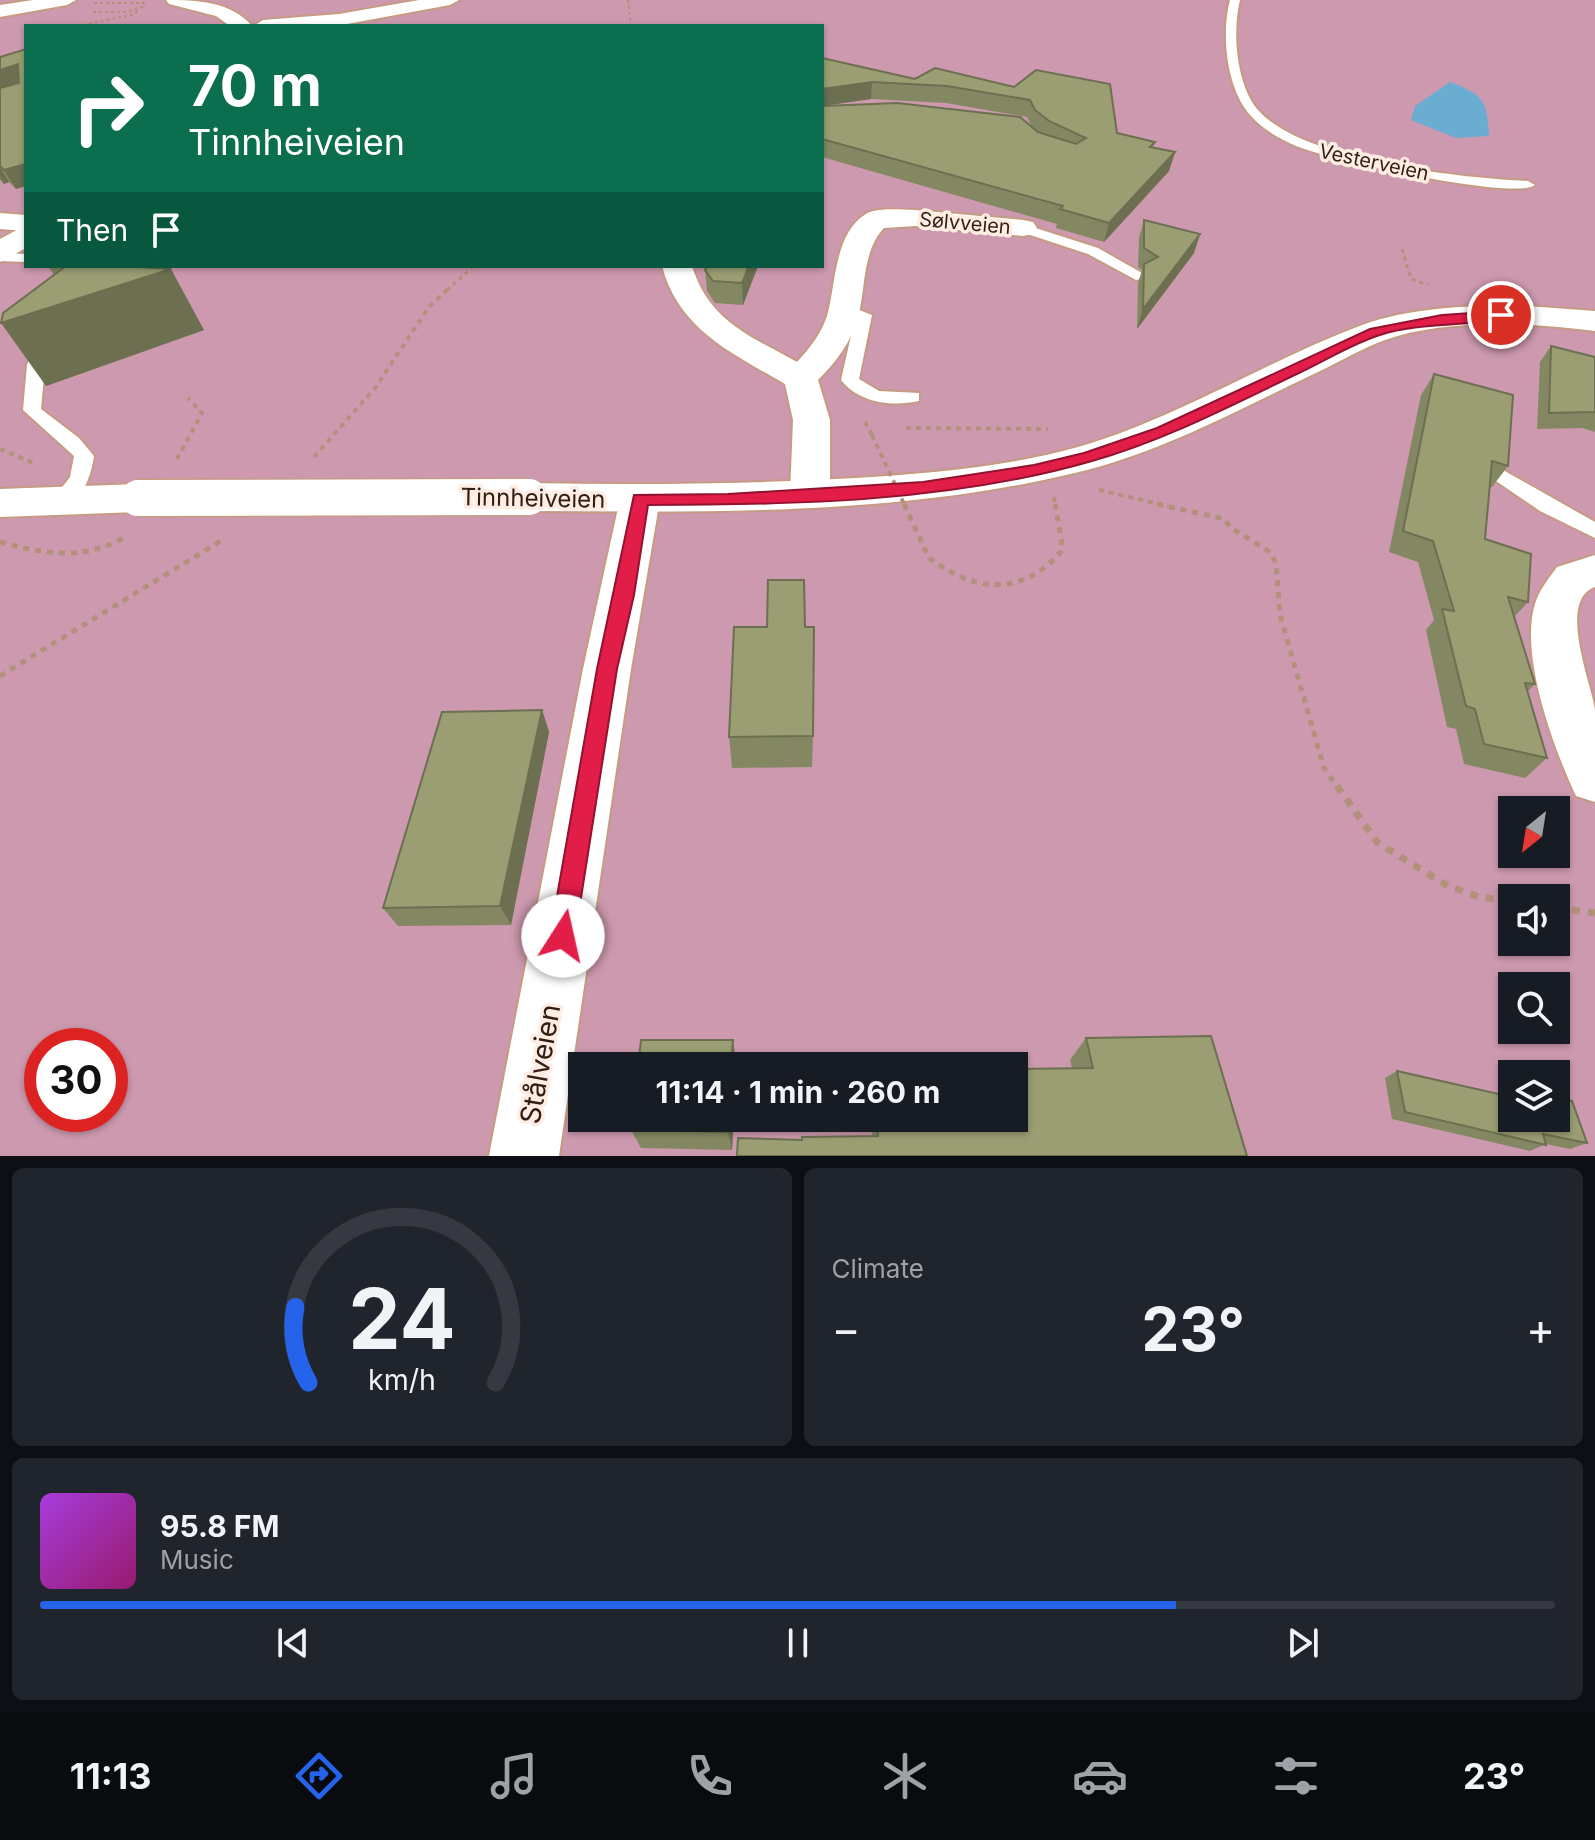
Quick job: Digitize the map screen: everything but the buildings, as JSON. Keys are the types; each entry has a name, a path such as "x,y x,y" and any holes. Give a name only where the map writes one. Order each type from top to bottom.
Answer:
{"street":[{"path":"175,0 208,6 239,24"},
{"path":"229,0 247,7 268,24"},
{"path":"313,24 450,0"},
{"path":"0,11 61,2"},
{"path":"278,24 351,16"},
{"name":"Sølvveien","path":"800,378 824,352 839,327 861,238 876,220 915,218 1023,228"},
{"path":"0,221 24,223"},
{"path":"0,255 24,236"},
{"path":"678,268 685,297 698,316 800,378 809,395 813,448 810,495"},
{"name":"Tinnheiveien","path":"0,483 41,490 63,499 133,516 529,497 640,499 810,495 979,480 1088,457 1162,431 1375,332 1408,323 1482,315 1567,317 1595,321"},
{"name":"Tinnheiveien","path":"0,503 34,505 63,499"},
{"name":"Stålveien","path":"524,1156 607,669 624,595 640,499"},
{"path":"1595,571 1573,578 1557,605 1556,644 1568,700 1595,779"}],"lane":[{"name":"Vesterveien","path":"1235,0 1229,30 1238,88 1256,113 1283,135 1302,145 1350,160 1457,178 1528,185"},
{"name":"Sølvveien","path":"1023,228 1093,251 1141,277"},
{"path":"0,255 24,258"},
{"path":"844,309 864,315 850,380 861,392 875,397 913,397"},
{"path":"42,349 36,365 32,410 46,426 74,439 84,456 80,479 63,499"},
{"path":"1503,476 1547,506 1595,531"}],"path":[{"path":"628,0 631,24"},
{"path":"61,2 152,3"},
{"path":"85,11 112,13 146,6"},
{"path":"86,24 135,14 141,11 138,9"},
{"path":"1402,249 1411,279 1431,286"},
{"path":"311,461 375,388 429,307 472,268"},
{"path":"175,463 202,413 188,398"},
{"path":"863,418 929,558 965,581 986,587 1034,577 1053,565 1063,549 1054,496"},
{"path":"1087,486 1135,502 1186,506 1225,519 1230,527 1270,552 1276,563 1280,615 1324,768 1378,843 1448,886 1479,897 1498,899"},
{"path":"0,542 41,553 69,556 94,554 133,516"},
{"path":"0,676 231,535"},
{"path":"1570,910 1595,913"}],"shaded area":[{"path":"0,0 1595,0 1595,1156 0,1156"}],"water":[{"path":"1450,82 1482,100 1489,136 1456,138 1411,120 1415,106"}],"route":[{"path":"563,936 607,669 624,595 640,499 728,499 923,487 1034,470 1088,457 1162,431 1375,332 1408,323 1501,315"}]}
